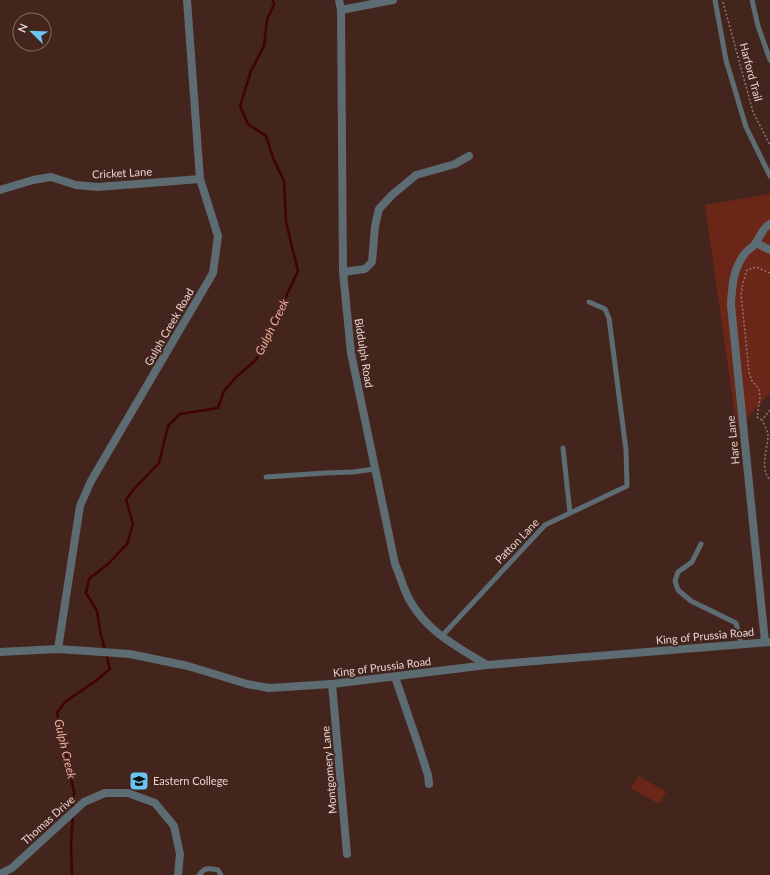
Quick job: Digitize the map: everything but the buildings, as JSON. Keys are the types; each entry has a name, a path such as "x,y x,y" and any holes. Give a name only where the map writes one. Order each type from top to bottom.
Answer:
{"street":[{"name":"Gulph Creek Road","path":"58,649 80,506 91,481 213,274 218,236 200,180 187,0"},
{"name":"Biddulph Road","path":"339,0 341,10 343,272 351,353 395,564 408,598 422,619 442,637 487,665"},
{"path":"341,10 393,0"},
{"path":"343,272 365,269 372,262 375,226 379,209 392,195 416,175 454,164 469,156"},
{"name":"Cricket Lane","path":"0,190 33,180 51,177 76,185 98,187 200,180"},
{"name":"Hare Lane","path":"767,642 731,305 732,282 738,264 756,243 764,228 770,224"},
{"path":"756,243 770,250"},
{"name":"King of Prussia Road","path":"0,652 58,649 112,653 188,666 247,684 269,688 332,684 487,665 767,642"},
{"path":"395,677 428,775 429,784"},
{"name":"Montgomery Lane","path":"332,684 347,854"},
{"name":"Thomas Drive","path":"0,874 12,868 84,802 105,793 128,793 155,803 174,826 180,854 178,875"}],"lane":[{"path":"715,0 726,60 746,127 770,176"},
{"path":"752,0 758,26 770,60"},
{"name":"Patton Lane","path":"442,637 545,525 627,486 626,450 609,318 605,309 589,302"},
{"path":"563,448 570,513"},
{"path":"266,477 353,472 375,469"},
{"path":"701,544 692,562 678,572 675,581 678,590 691,601 736,623 740,644"},
{"path":"199,875 202,870 208,868 218,870 221,875"}],"path":[{"name":"Harford Trail","path":"723,0 753,112 770,145"},
{"path":"770,273 756,267 747,270 741,294 749,372 752,381 759,389 760,398 757,417 762,420 768,434 764,456 766,476 770,480"},
{"path":"762,420 770,410"}],"shaded area":[{"path":"770,194 770,393 737,429 705,205"},
{"path":"639,776 666,792 659,804 631,788"}],"waterway":[{"name":"Gulph Creek","path":"73,809 74,792 57,713 65,702 110,669 100,631 97,611 86,593 89,579 109,563 127,544 133,524 126,500 133,490 159,463 168,426 180,414 218,408 224,391 236,377 256,360 298,271 286,222 284,181 273,158 266,136 248,124 240,106 251,71 264,46 267,20 274,4 273,0"},
{"name":"Gulph Creek","path":"72,875 71,844 73,816"}],"place":[{"name":"Eastern College","path":"139,781"}]}
